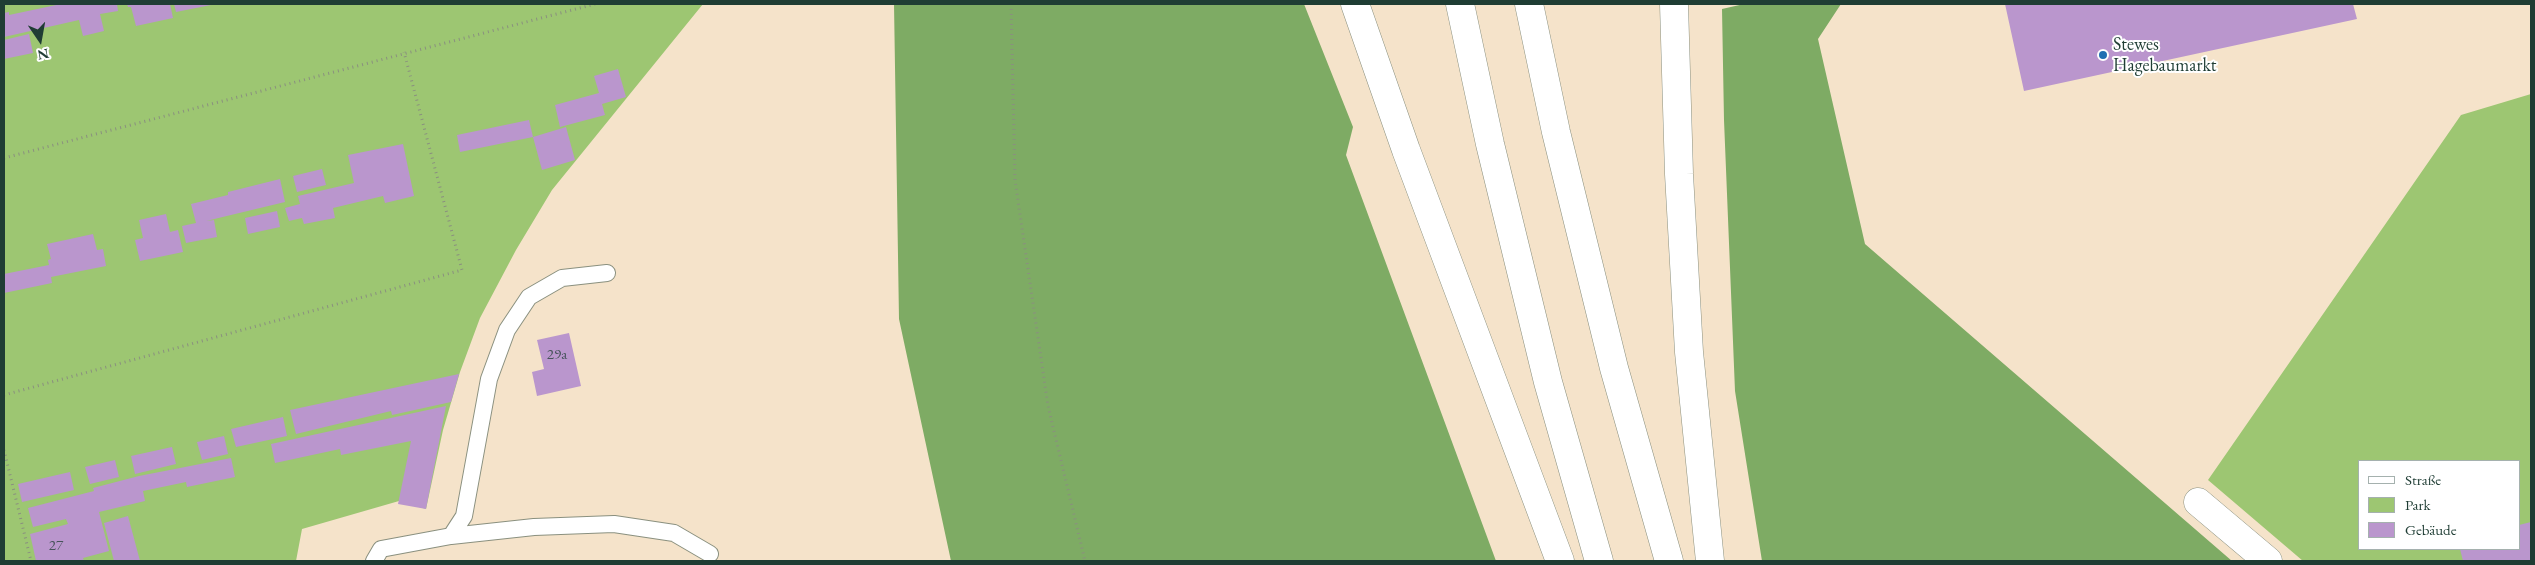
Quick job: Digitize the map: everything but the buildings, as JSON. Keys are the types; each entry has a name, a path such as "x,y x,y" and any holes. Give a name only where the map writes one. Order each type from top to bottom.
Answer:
{"main road":[{"path":"1355,4 1406,150 1560,561"},
{"path":"1460,4 1490,144 1548,382 1599,561"},
{"path":"1529,4 1556,132 1612,358 1669,561"},
{"path":"1674,4 1679,174 1689,352 1710,561"},
{"path":"2198,502 2268,561"}],"lane":[{"path":"451,536 464,516 489,379 507,330 529,297 562,278 607,273"},
{"path":"374,561 381,549 451,536 534,527 614,524 674,533 710,554"}],"path":[{"path":"4,158 404,52 595,4"},
{"path":"1011,4 1014,180 1048,406 1085,561"},
{"path":"4,395 462,270 404,52"},
{"path":"4,450 30,561"}],"green space":[{"path":"4,4 703,4 552,190 516,250 480,318 460,372 443,430 426,509 399,501 302,529 296,561 4,561"},
{"path":"894,4 1304,4 1353,127 1346,155 1496,561 951,561 899,319"},
{"path":"1744,4 1841,4 1818,39 1865,244 2232,561 1762,561 1735,391 1724,120 1722,9"},
{"path":"2531,94 2531,561 2303,561 2208,480 2461,115"}],"place":[{"name":"Stewes Hagebaumarkt","path":"2103,55"}]}
